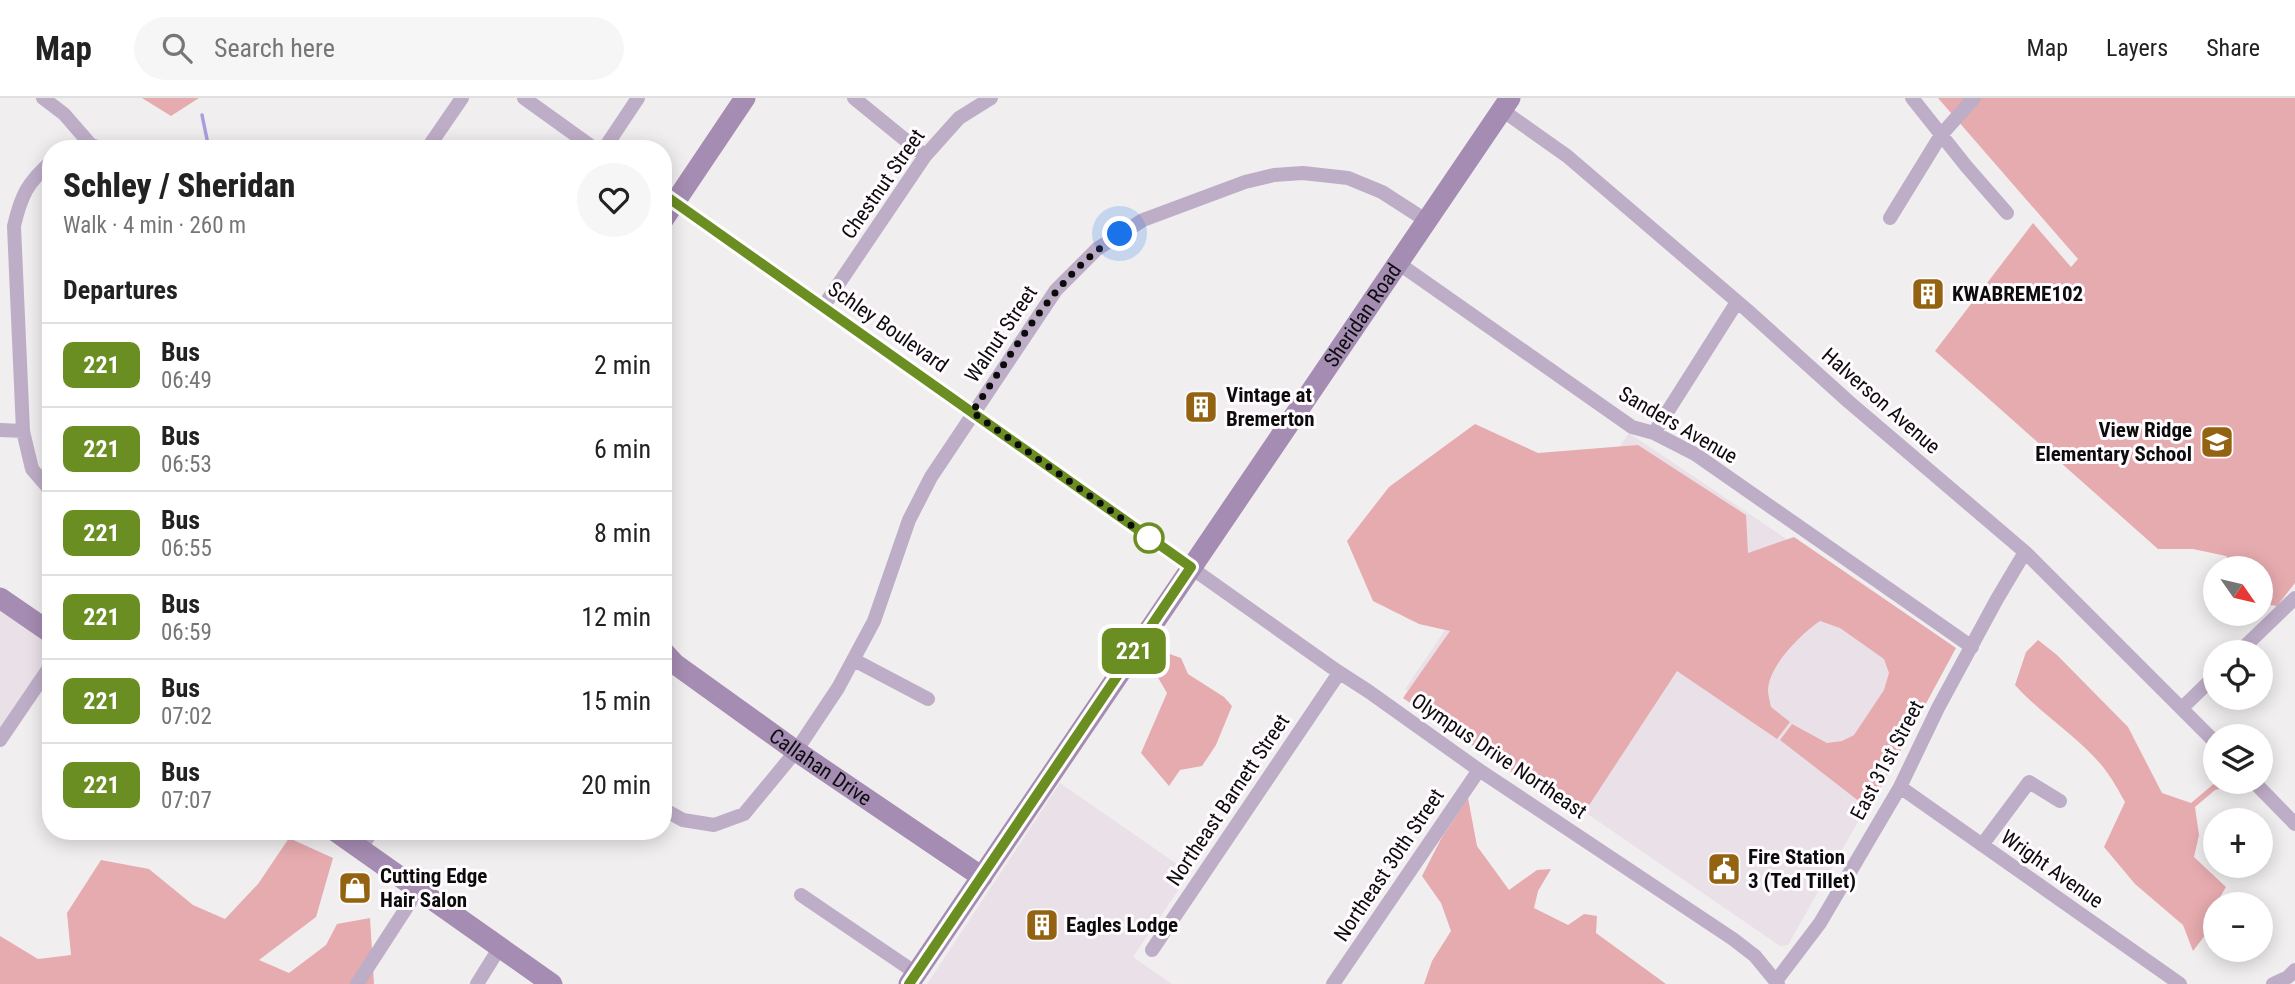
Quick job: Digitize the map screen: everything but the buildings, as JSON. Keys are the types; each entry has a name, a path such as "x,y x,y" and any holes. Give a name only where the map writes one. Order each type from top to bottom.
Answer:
{"main road":[{"path":"672,194 745,98"},
{"name":"Sheridan Road","path":"912,979 1506,104"},
{"path":"0,598 42,627"},
{"name":"Callahan Drive","path":"672,661 796,751 982,877"},
{"path":"366,840 418,890 552,984"}],"street":[{"path":"43,98 64,114 85,140"},
{"path":"433,140 463,98"},
{"path":"524,98 583,140"},
{"path":"610,140 638,98"},
{"path":"854,98 925,156"},
{"name":"Chestnut Street","path":"822,307 925,156 959,118 991,98"},
{"path":"1912,98 2007,212"},
{"path":"1890,218 1941,135 1974,98"},
{"name":"Halverson Avenue","path":"1506,104 2025,552 2203,730"},
{"path":"42,170 31,180 19,202 14,226 23,431 32,469 42,481"},
{"name":"Walnut Street","path":"672,814 683,820 714,825 744,814 796,751 854,660 880,607 909,520 931,477 1056,290 1097,249 1143,220 1245,182 1274,175 1303,173 1348,178 1382,192 1427,221"},
{"name":"Schley Boulevard","path":"672,200 1191,567"},
{"name":"Sanders Avenue","path":"1398,263 1632,427 1654,433 1695,454 1972,647"},
{"path":"1654,433 1737,302"},
{"path":"0,430 23,431"},
{"name":"East 31st Street","path":"1777,983 1820,923 1900,787 1938,708 2025,552"},
{"name":"Olympus Drive Northeast","path":"1191,567 1339,673 1733,939 1755,956 1777,983"},
{"path":"2251,640 2295,598"},
{"path":"854,660 928,699"},
{"name":"Northeast Barnett Street","path":"1152,950 1339,673"},
{"path":"0,740 42,678"},
{"path":"2182,708 2203,688"},
{"name":"Northeast 30th Street","path":"1333,984 1479,769"},
{"path":"1982,845 2029,782 2060,801"},
{"name":"Wright Avenue","path":"1900,787 2180,984"},
{"path":"2266,794 2295,824"},
{"path":"357,984 418,890"},
{"path":"801,895 912,979"},
{"path":"477,984 500,947"},
{"path":"2273,984 2288,977 2295,970"}],"shaded area":[{"path":"142,98 199,98 171,116"},
{"path":"1938,98 2295,98 2295,583 2277,606 2273,605 2273,556 2226,556 2193,549 2158,549 1935,351 2033,223 2071,267 2078,259"},
{"path":"1475,424 1538,453 1638,445 1746,515 1748,553 1794,537 1956,648 1869,809 1780,740 1792,724 1827,743 1842,741 1854,735 1884,690 1889,673 1884,659 1840,628 1820,621 1787,651 1770,680 1768,692 1771,707 1790,722 1777,739 1677,671 1580,819 1403,698 1450,631 1419,624 1373,601 1347,541 1389,487"},
{"path":"1629,433 1950,649 1876,790 1788,945 1780,946 1405,689 1491,562 1525,585"},
{"path":"0,598 42,627 42,678 0,740"},
{"path":"2038,640 2057,655 2128,727 2162,793 2191,803 2203,793 2210,794 2195,807 2199,835 2194,857 2203,865 2203,878 2216,878 2226,887 2223,892 2203,892 2203,938 2193,951 2183,925 2135,884 2104,847 2125,802 2100,763 2015,685 2026,652"},
{"path":"1164,652 1181,658 1188,674 1224,697 1232,706 1216,745 1202,766 1180,770 1169,786 1141,753 1167,693 1153,669 1152,659"},
{"path":"1060,783 1190,873 1133,957 1172,984 927,984"},
{"path":"1468,798 1477,846 1509,890 1537,870 1551,869 1538,891 1534,908 1568,925 1584,914 1597,916 1596,933 1666,984 1424,984 1432,961 1451,931 1441,903 1422,876 1442,837"},
{"path":"288,840 293,840 333,858 316,917 259,960 289,973 326,945 337,924 370,918 374,984 0,984 0,936 38,959 71,955 67,913 101,860 149,869 193,905 225,919 258,884"}],"waterway":[{"path":"202,115 207,140"}],"bus line":[{"name":"221","path":"672,200 1191,567 909,984"}],"place":[{"name":"KWABREME102","path":"1928,294"},
{"name":"Vintage at Bremerton","path":"1201,407"},
{"name":"View Ridge Elementary School","path":"2217,442"},
{"name":"Fire Station 3 (Ted Tillet)","path":"1724,869"},
{"name":"Cutting Edge Hair Salon","path":"355,888"},
{"name":"Eagles Lodge","path":"1042,925"}],"route":[{"path":"1120,234 1097,249 1056,290 972,412 1149,538"}]}
